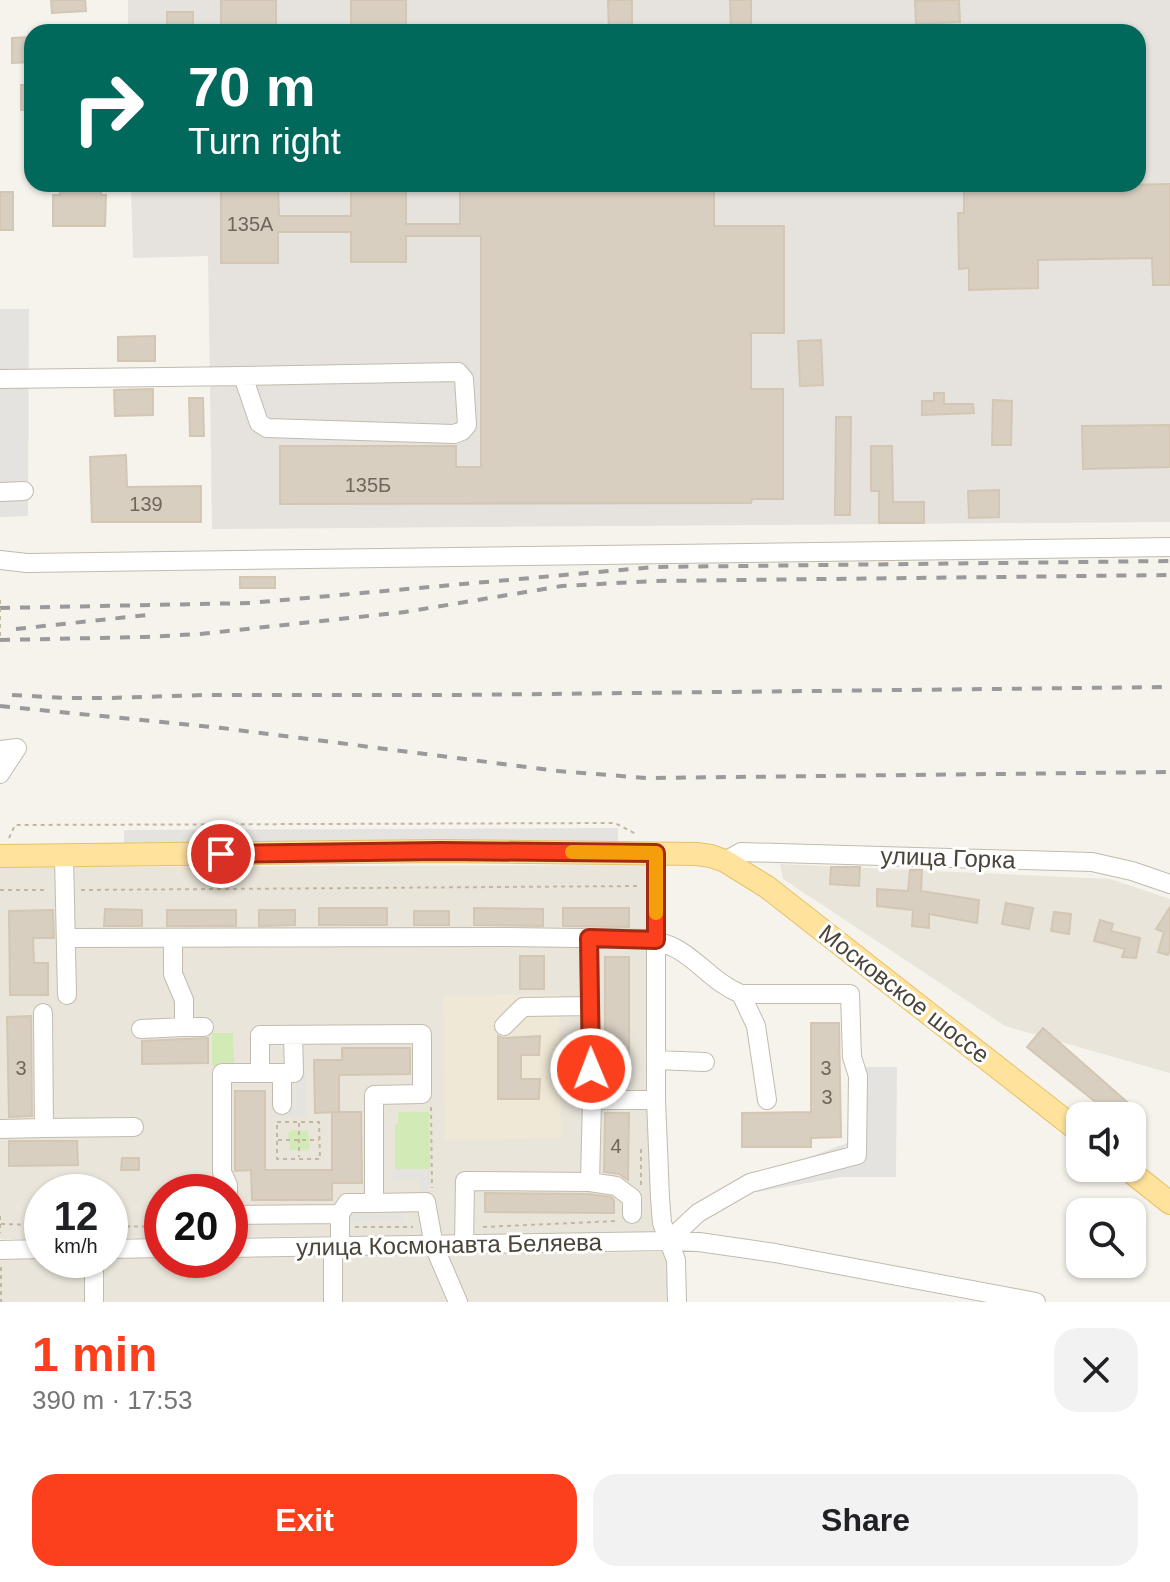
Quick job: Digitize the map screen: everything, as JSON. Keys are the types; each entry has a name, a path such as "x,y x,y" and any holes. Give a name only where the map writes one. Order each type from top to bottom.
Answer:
{"main road":[{"path":"0,856 649,846 725,861"},
{"name":"Московское шоссе","path":"725,861 767,887 1066,1121"},
{"path":"1144,1182 1170,1203"}],"street":[{"path":"0,379 458,372 464,379 467,425 454,434 267,428 259,423 243,376"},
{"path":"0,492 24,491"},
{"path":"0,560 27,563 1170,547"},
{"path":"0,750 17,748 0,774"},
{"path":"649,846 656,940 656,1100 662,1223 676,1260 677,1302"},
{"name":"улица Горка","path":"725,861 741,852 1092,862 1170,884"},
{"path":"64,856 67,995"},
{"path":"66,938 656,940 683,951 725,986 741,994 850,994 852,1057 858,1076 857,1155 750,1183 698,1213 668,1241"},
{"path":"173,938 173,974 184,1000 184,1027"},
{"path":"589,938 590,1182"},
{"path":"741,994 756,1026 767,1100"},
{"path":"504,1026 523,1007 590,1006"},
{"path":"43,1013 44,1128"},
{"path":"141,1029 204,1027"},
{"path":"260,1073 260,1035 422,1034 422,1094 374,1095 374,1203"},
{"path":"223,1174 222,1073 294,1073 293,1035"},
{"path":"656,1060 705,1062"},
{"path":"282,1073 282,1105"},
{"path":"592,1100 656,1100"},
{"path":"0,1129 134,1127"},
{"path":"465,1237 465,1181 590,1182 616,1186 632,1198 625,1217"},
{"path":"333,1302 340,1220 347,1203 426,1202 433,1236 458,1302"},
{"path":"248,1216 340,1220"},
{"name":"улица Космонавта Беляева","path":"248,1248 337,1247 433,1236 668,1241"},
{"path":"668,1241 699,1242 775,1253 1036,1302"},
{"path":"0,1250 24,1249"},
{"path":"94,1278 94,1302"}],"path":[{"path":"0,597 0,636"},
{"path":"0,838 9,838 15,825 615,823 649,846"},
{"path":"0,890 644,886"},
{"path":"426,1202 432,1202 431,1094"},
{"path":"277,1122 299,1122 319,1122 320,1159 277,1159 277,1122"},
{"path":"299,1122 299,1159"},
{"path":"277,1140 319,1140"},
{"path":"640,1190 641,1145"},
{"path":"465,1237 625,1217"},
{"path":"340,1220 433,1236"},
{"path":"0,1224 24,1225"}],"shaded area":[{"path":"128,0 1170,0 1170,522 212,529 208,256 133,258 131,192 1146,192 1146,24 128,24"},
{"path":"0,309 29,309 28,516 0,517"},
{"path":"618,828 618,841 124,843 124,830"},
{"path":"780,864 1110,879 1170,899 1170,1073 1005,1026 783,879"},
{"path":"649,865 658,1234 248,1237 248,1174 144,1174 144,1238 128,1238 128,1174 24,1174 24,1239 0,1239 0,867"},
{"path":"559,994 561,1138 445,1140 443,996"},
{"path":"850,1067 897,1067 896,1177 841,1177 757,1192 757,1176 850,1142"},
{"path":"296,1071 306,1071 306,1117 274,1117 274,1107 296,1107"},
{"path":"391,1169 430,1169 430,1198 420,1198 419,1179 391,1179"},
{"path":"347,1210 403,1210 403,1221 347,1222"},
{"path":"671,1252 671,1302 0,1302 0,1257 24,1256 24,1278 128,1278 128,1256 144,1256 144,1278 248,1278 248,1255"}],"green space":[{"path":"212,1033 233,1033 234,1066 212,1066"},
{"path":"398,1112 429,1112 430,1169 395,1169"},
{"path":"292,1130 308,1131 308,1150 290,1150 288,1133"}],"building":[{"path":"51,0 85,0 86,11 52,13"},
{"path":"221,0 276,0 276,24 221,24"},
{"path":"351,0 406,0 406,24 351,24"},
{"path":"608,0 632,0 632,24 609,24"},
{"path":"730,0 751,0 751,24 731,24"},
{"path":"959,0 960,22 916,24 915,1"},
{"path":"167,12 193,12 193,24 167,24"},
{"path":"24,37 24,62 12,63 12,38"},
{"path":"21,85 24,85 24,110 21,110"},
{"path":"1146,184 1170,184 1170,285 1153,285 1152,258 1038,260 1038,288 969,290 969,268 959,269 958,213 964,213 964,192 1146,192"},
{"path":"0,192 13,192 13,230 0,230"},
{"path":"60,192 101,192 101,195 106,195 105,226 53,226 53,195 60,195"},
{"path":"221,192 278,192 279,216 351,216 351,192 406,192 406,224 460,224 460,192 714,192 714,226 784,226 784,333 751,333 751,389 783,389 783,499 752,499 751,503 280,504 280,446 456,446 456,467 481,467 481,236 406,236 406,262 351,262 351,232 278,232 278,263 221,263"},
{"path":"155,336 155,361 118,361 118,337"},
{"path":"821,340 823,385 800,386 798,341"},
{"path":"153,389 153,415 115,416 114,390"},
{"path":"934,393 944,393 944,404 973,404 974,413 922,415 922,401 934,401"},
{"path":"189,398 203,398 204,436 190,436"},
{"path":"993,400 1012,401 1011,445 992,445"},
{"path":"836,417 851,417 850,515 835,515"},
{"path":"1170,425 1170,467 1083,469 1082,426"},
{"path":"871,446 892,446 893,502 924,502 924,523 879,523 879,491 871,491"},
{"path":"126,455 127,487 201,486 201,522 92,522 90,457"},
{"path":"999,490 999,517 969,518 968,491"},
{"path":"240,577 275,577 275,588 240,588"},
{"path":"831,867 860,867 859,886 830,884"},
{"path":"910,870 922,870 921,891 979,900 977,923 929,914 929,928 912,926 913,910 877,906 877,889 908,891"},
{"path":"1006,903 1033,908 1029,929 1002,924"},
{"path":"1170,907 1168,955 1158,952 1164,932 1156,929"},
{"path":"319,908 387,908 387,925 319,925"},
{"path":"474,908 543,909 543,926 474,925"},
{"path":"563,908 629,908 629,927 563,926"},
{"path":"105,909 142,910 142,926 104,926"},
{"path":"53,910 54,938 33,938 34,963 48,963 48,995 10,995 9,911"},
{"path":"167,910 236,910 236,926 167,926"},
{"path":"259,910 295,910 295,925 259,926"},
{"path":"414,911 449,911 449,925 414,925"},
{"path":"1054,912 1071,914 1069,934 1051,931"},
{"path":"1100,920 1113,924 1111,931 1140,938 1136,958 1122,957 1125,949 1094,941"},
{"path":"520,956 544,956 544,989 520,989"},
{"path":"605,957 629,957 629,1085 605,1085"},
{"path":"31,1016 32,1116 9,1117 7,1017"},
{"path":"811,1023 839,1023 841,1137 811,1138 811,1147 742,1147 742,1113 811,1112"},
{"path":"1043,1028 1127,1102 1096,1102 1027,1047"},
{"path":"498,1036 540,1036 539,1055 521,1055 521,1079 540,1079 539,1099 498,1099"},
{"path":"208,1038 208,1063 142,1064 142,1041"},
{"path":"342,1048 410,1048 410,1074 339,1075 339,1112 315,1113 314,1060 342,1060"},
{"path":"235,1091 265,1091 265,1170 332,1170 332,1112 361,1112 362,1183 332,1183 332,1200 252,1200 251,1170 235,1171"},
{"path":"605,1113 629,1113 628,1180 619,1174 604,1172"},
{"path":"9,1141 77,1141 78,1165 9,1166"},
{"path":"122,1158 139,1158 139,1170 121,1170"},
{"path":"485,1193 611,1197 614,1213 485,1212"}],"railway":[{"path":"0,608 250,603 654,567 1170,561"},
{"path":"0,640 200,634 405,612 562,586 655,581 1170,575"},
{"path":"16,629 147,615"},
{"path":"12,695 108,698 1170,687"},
{"path":"0,706 222,728 558,771 646,778 1170,772"}],"slow traffic":[{"path":"572,852 656,853 656,913"}],"route":[{"path":"221,854 441,851 656,853 656,940 589,938 591,1069"}]}
